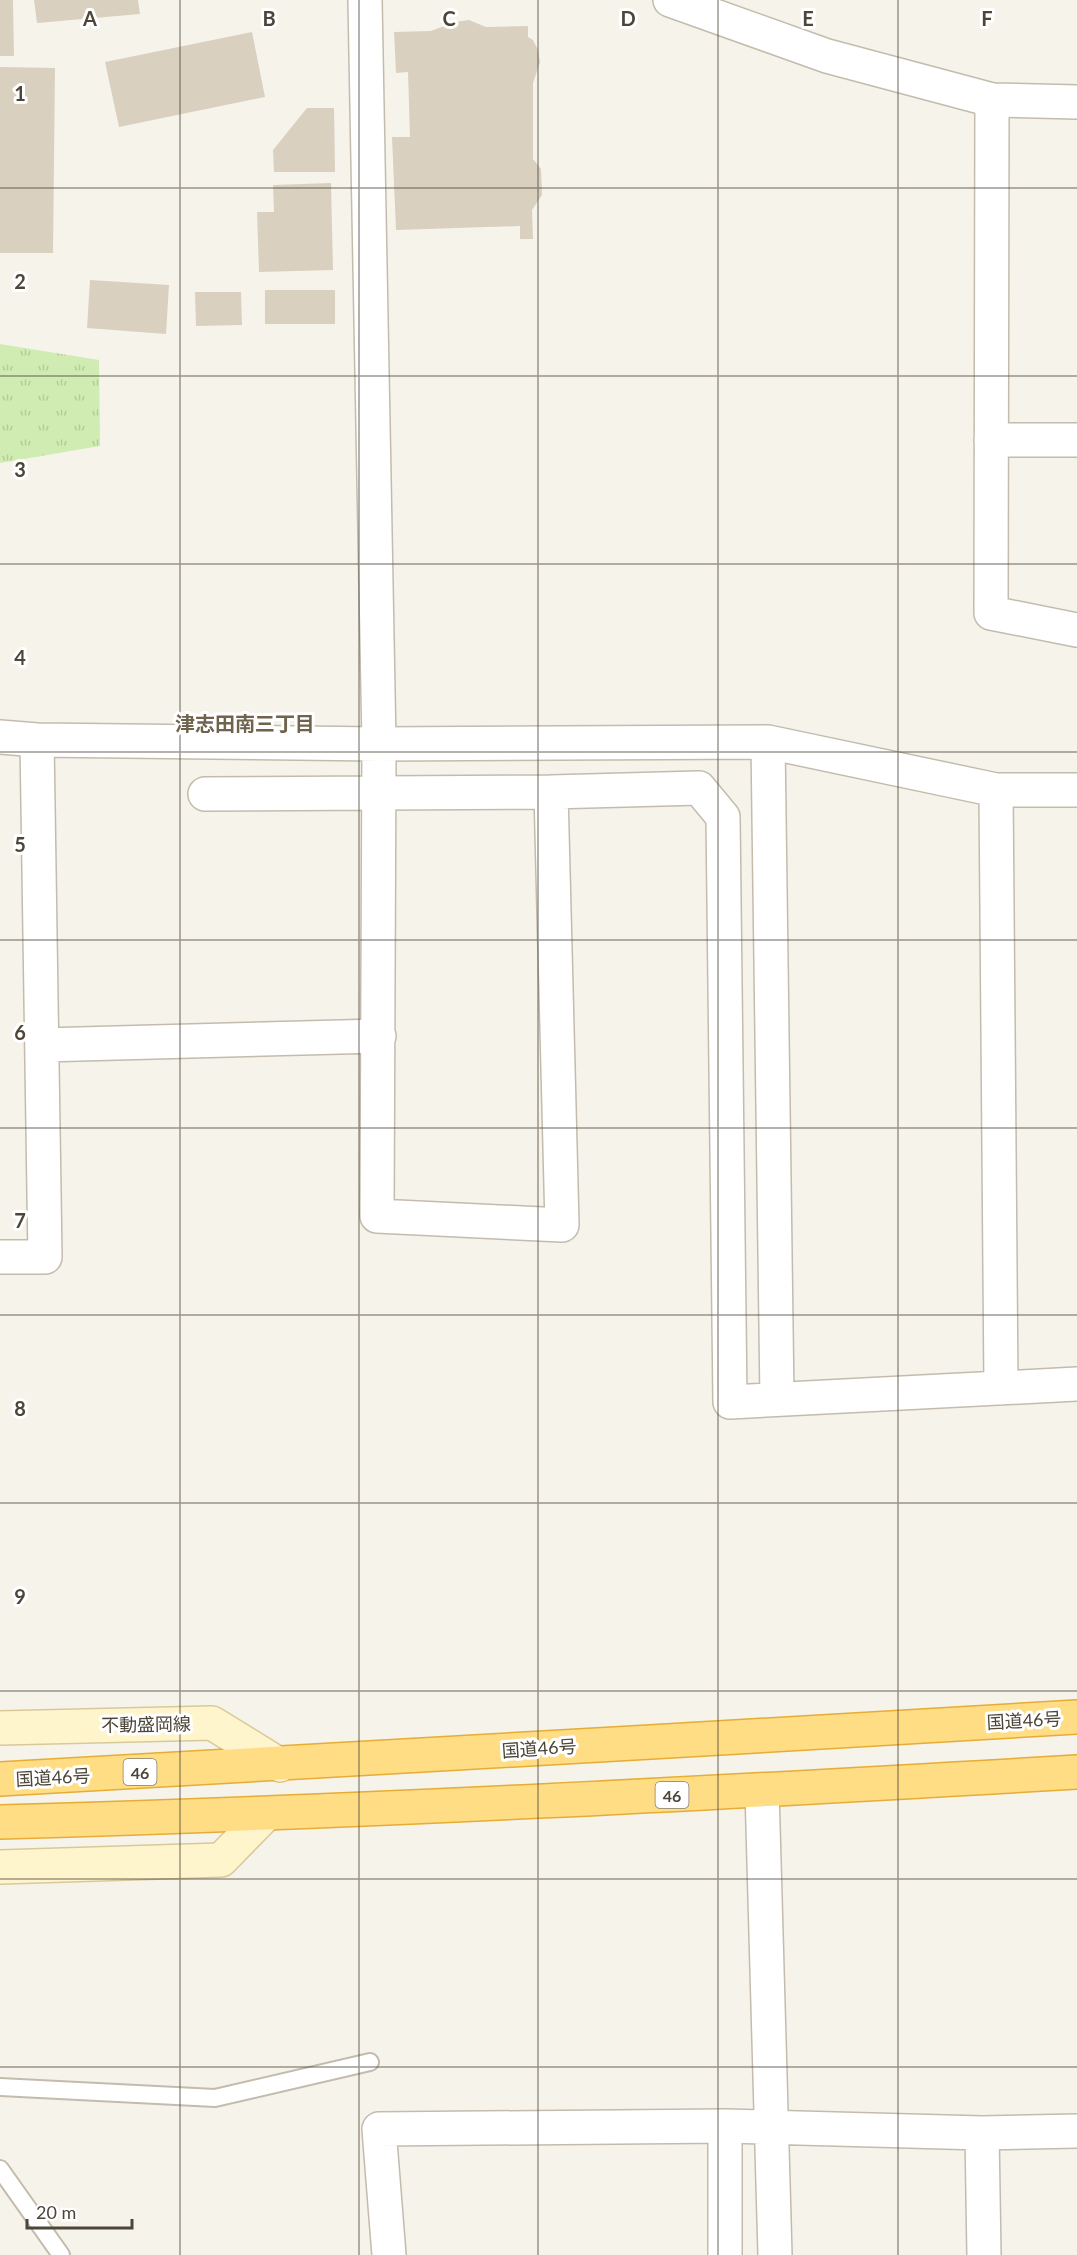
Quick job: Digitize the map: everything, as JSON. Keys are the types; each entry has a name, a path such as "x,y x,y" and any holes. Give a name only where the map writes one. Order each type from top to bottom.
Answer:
{"highway":[{"name":"国道46号","path":"0,1779 280,1765 1077,1717"},
{"name":"46","path":"0,1822 266,1814 1077,1772"}],"main road":[{"name":"不動盛岡線","path":"0,1728 212,1723 280,1765"},
{"path":"0,1867 221,1860 266,1814"}],"street":[{"path":"365,0 379,744 377,1216 562,1225 550,792"},
{"path":"670,0 704,6 827,56 992,100 1077,102"},
{"path":"992,100 991,613 1077,630"},
{"path":"991,440 1077,440"},
{"path":"0,737 37,740 379,744 768,742 996,790 1077,790"},
{"path":"0,1257 45,1257 37,740"},
{"path":"768,742 777,1399"},
{"path":"205,794 550,792 699,788 723,817 730,1402 1077,1384"},
{"path":"996,790 1000,1388"},
{"path":"42,1045 379,1036"},
{"path":"762,1790 775,2255"},
{"path":"725,2126 725,2255"},
{"path":"389,2255 379,2129 771,2126 982,2133 1077,2131"},
{"path":"982,2133 984,2255"}],"lane":[{"path":"0,2087 215,2098 370,2062"},
{"path":"0,2169 61,2255"}],"green space":[{"path":"0,344 99,360 100,446 0,463"}],"building":[{"path":"0,0 13,0 14,56 0,56"},
{"path":"34,0 138,0 140,14 37,23"},
{"path":"469,20 486,27 528,26 528,37 533,40 538,50 540,62 533,83 533,159 541,169 542,195 532,210 533,239 520,239 520,226 396,230 392,137 410,137 408,72 396,73 394,32 431,31 455,22"},
{"path":"252,32 265,97 119,127 105,62"},
{"path":"0,67 55,68 53,253 0,253"},
{"path":"307,108 334,108 335,172 274,172 273,150"},
{"path":"331,183 333,270 259,272 257,212 274,212 273,185"},
{"path":"90,280 169,285 166,334 87,328"},
{"path":"265,290 335,290 335,324 265,324"},
{"path":"195,292 241,292 242,325 196,326"}],"district":[{"name":"津志田南三丁目","path":"245,723"}]}
